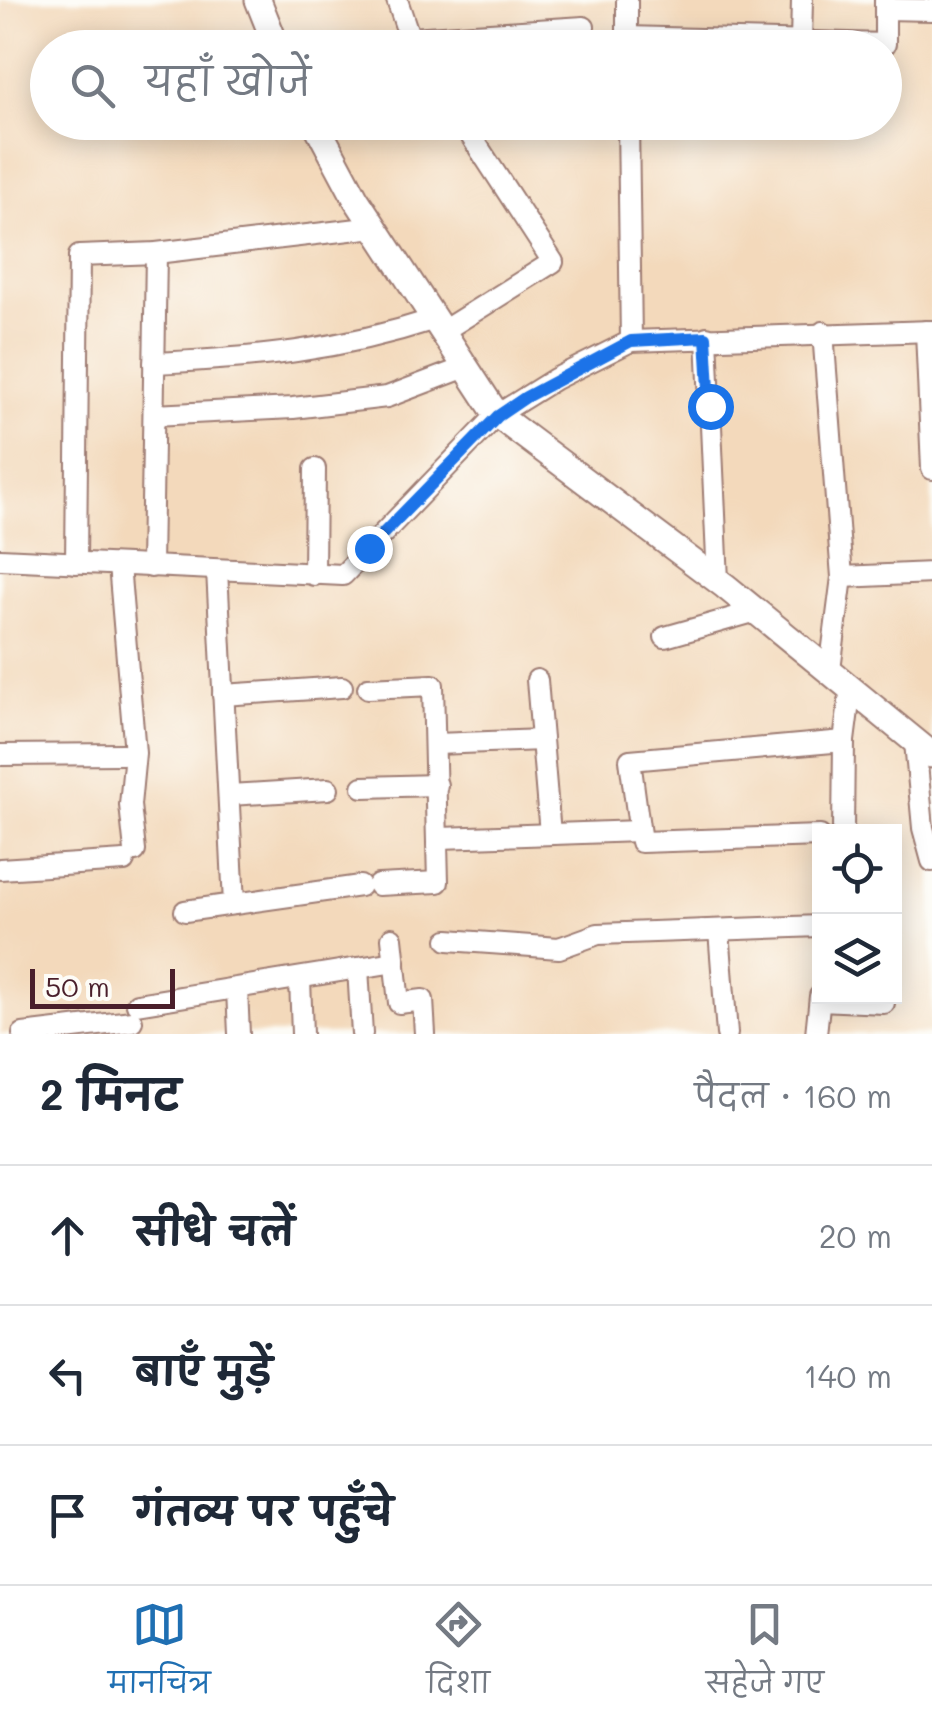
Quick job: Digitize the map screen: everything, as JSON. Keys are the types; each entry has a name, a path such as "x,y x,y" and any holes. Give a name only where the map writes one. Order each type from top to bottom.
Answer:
{"street":[{"path":"258,0 270,30"},
{"path":"397,0 407,30"},
{"path":"626,0 627,30"},
{"path":"801,30 802,0"},
{"path":"884,30 885,4 932,10"},
{"path":"552,30 584,27"},
{"path":"325,140 375,228 498,416 718,580 924,748 923,828 932,861"},
{"path":"154,364 271,358 439,325 553,262 474,140"},
{"path":"628,140 631,341"},
{"path":"76,563 80,256 156,253 375,228"},
{"path":"152,567 156,253"},
{"path":"0,559 344,575 498,416 555,379 631,341 929,331 932,469"},
{"path":"823,332 842,577 830,670"},
{"path":"706,337 718,580"},
{"path":"154,415 293,408 386,397 466,367"},
{"path":"314,575 315,469"},
{"path":"0,868 130,856 135,753 119,565"},
{"path":"217,570 234,904"},
{"path":"842,577 932,573"},
{"path":"665,638 757,612"},
{"path":"538,680 550,834"},
{"path":"185,911 369,885 438,882 440,838 433,684 368,688"},
{"path":"224,695 342,687"},
{"path":"843,824 844,741 851,687"},
{"path":"436,744 542,740"},
{"path":"812,836 641,842 630,760 844,741"},
{"path":"0,756 123,754"},
{"path":"363,787 437,785"},
{"path":"229,795 328,789"},
{"path":"440,838 640,831"},
{"path":"448,940 559,948 598,934 812,926"},
{"path":"719,930 727,1034"},
{"path":"392,938 399,1002 423,1000 425,1034"},
{"path":"22,1034 236,989 395,962"},
{"path":"358,968 362,1034"},
{"path":"300,980 302,1034"},
{"path":"236,989 240,1034"},
{"path":"816,1034 819,1004"}],"route":[{"path":"369,548 498,416 555,379 631,341 706,337 710,406"}]}
